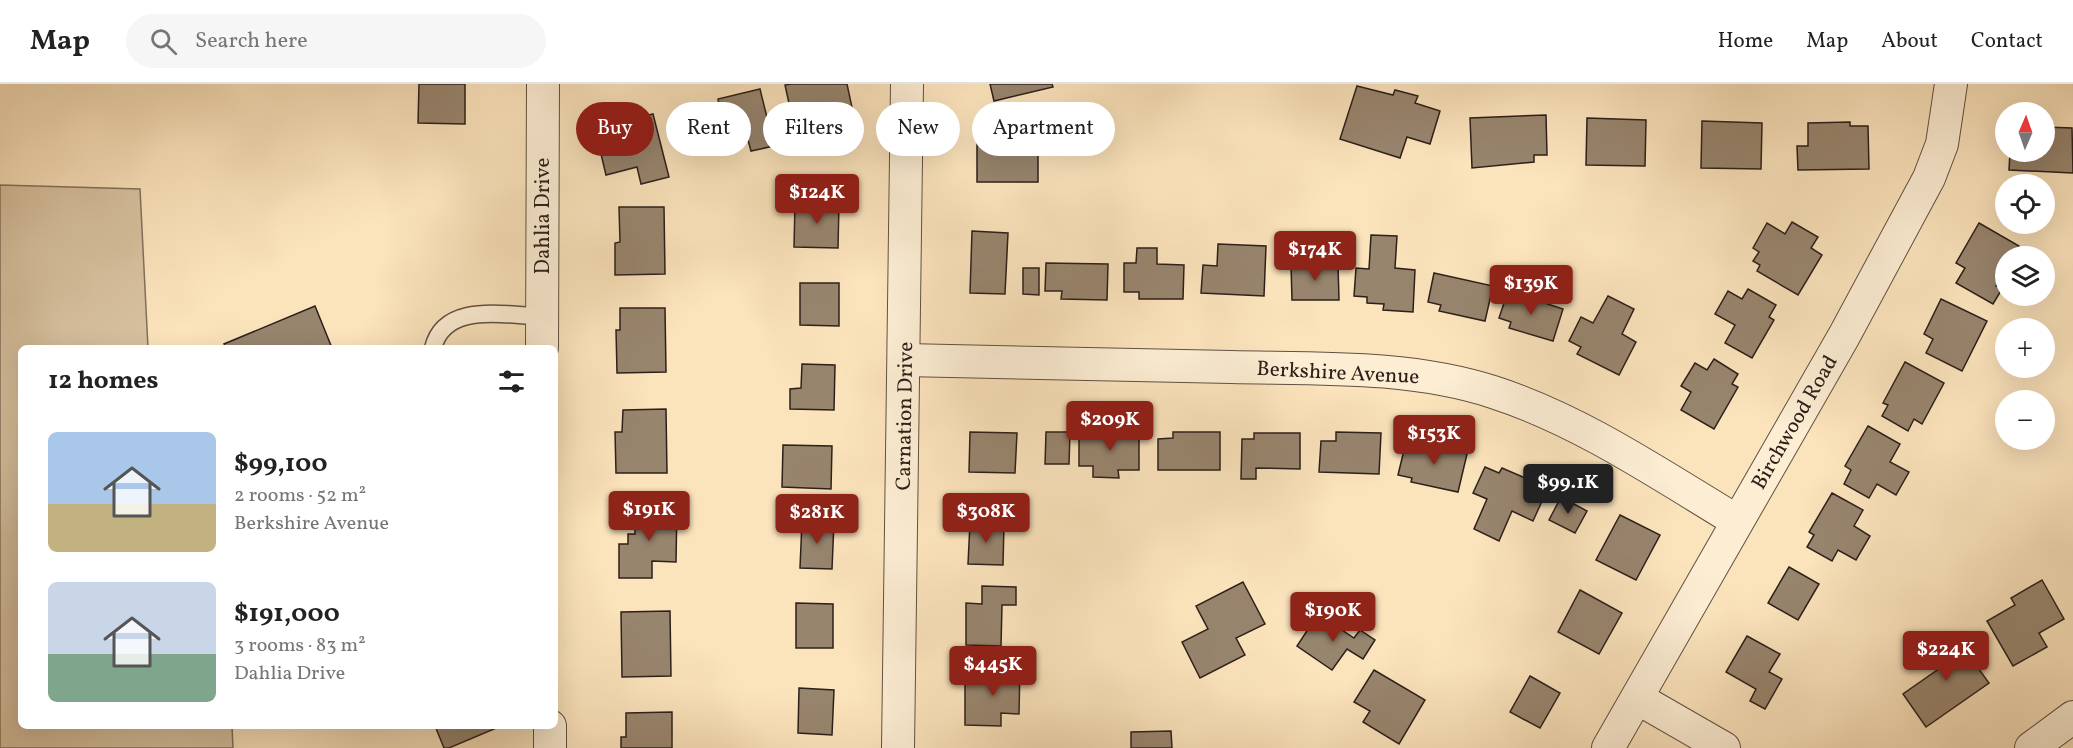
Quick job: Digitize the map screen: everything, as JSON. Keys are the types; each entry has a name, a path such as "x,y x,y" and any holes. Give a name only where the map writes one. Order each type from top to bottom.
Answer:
{"street":[{"name":"Dahlia Drive","path":"542,345 543,84"},
{"name":"Carnation Drive","path":"897,748 905,360 907,84"},
{"name":"Birchwood Road","path":"1608,748 1844,336 1929,178 1942,144 1951,84"},
{"name":"Berkshire Avenue","path":"905,360 1323,369 1414,374 1492,392 1550,415 1608,444 1737,521"},
{"path":"1636,698 1724,748"},
{"path":"2031,748 2073,717"},
{"path":"550,729 550,748"}],"lane":[{"path":"434,345 443,327 456,319 474,314 541,316"}],"shaded area":[{"path":"0,185 140,189 148,345 18,345 18,729 232,729 233,748 0,748"}],"building":[{"path":"419,84 465,84 465,124 418,123"},
{"path":"847,84 851,102 789,102 785,85"},
{"path":"990,84 1052,84 1053,87 994,101"},
{"path":"1357,86 1393,95 1395,90 1418,96 1415,103 1440,111 1430,144 1407,137 1400,158 1340,139"},
{"path":"760,89 763,102 763,148 751,151 751,102 718,102 718,99"},
{"path":"1546,115 1547,155 1534,155 1534,162 1472,168 1470,118"},
{"path":"654,118 669,177 641,184 637,167 606,175 601,156 654,156"},
{"path":"1587,118 1646,120 1645,166 1586,165"},
{"path":"1702,121 1762,123 1761,169 1701,168"},
{"path":"1850,122 1850,126 1868,126 1869,169 1798,170 1797,146 1808,146 1808,123"},
{"path":"2055,127 2072,128 2073,173 2009,170 2009,162 2055,162"},
{"path":"977,156 1038,156 1038,182 977,182"},
{"path":"795,203 839,203 838,248 794,247"},
{"path":"619,207 664,207 665,274 615,275 615,243 620,242"},
{"path":"1792,222 1818,237 1811,248 1822,255 1798,295 1757,271 1760,265 1753,261 1759,252 1753,248 1767,223 1785,234"},
{"path":"1979,223 2019,246 1995,246 1995,301 1993,304 1956,283 1965,268 1956,263"},
{"path":"972,231 1008,233 1005,294 970,293"},
{"path":"1371,235 1397,236 1395,268 1415,270 1413,312 1383,310 1384,304 1367,303 1367,297 1354,296 1356,268 1369,269"},
{"path":"1218,244 1266,246 1264,296 1201,293 1203,265 1217,266"},
{"path":"1137,248 1157,248 1157,264 1184,265 1183,299 1139,299 1139,292 1124,292 1124,263 1136,263"},
{"path":"1046,263 1108,264 1107,300 1061,299 1062,291 1045,291"},
{"path":"1338,264 1339,300 1292,300 1291,265"},
{"path":"1023,268 1039,268 1039,295 1023,294"},
{"path":"1434,273 1493,286 1485,321 1439,311 1441,305 1428,302"},
{"path":"800,283 839,283 839,326 800,325"},
{"path":"1748,289 1776,305 1769,317 1774,320 1752,358 1725,343 1735,325 1715,314 1728,291 1742,299"},
{"path":"1508,291 1563,309 1553,341 1509,328 1511,322 1499,318"},
{"path":"1608,296 1634,309 1622,334 1636,342 1619,375 1577,354 1581,347 1569,341 1581,317 1593,323"},
{"path":"1941,299 1987,321 1962,371 1926,353 1933,339 1924,334"},
{"path":"315,306 331,345 224,345"},
{"path":"620,308 665,308 666,372 617,373 616,330 620,330"},
{"path":"1714,359 1738,374 1732,384 1738,387 1714,429 1681,410 1691,392 1681,386 1695,363 1707,370"},
{"path":"1905,362 1944,383 1922,424 1914,419 1908,431 1882,416 1888,405 1883,403"},
{"path":"802,364 835,365 834,410 790,409 790,389 801,388"},
{"path":"666,409 667,473 616,473 615,432 622,432 623,410"},
{"path":"1868,426 1900,444 1890,462 1909,472 1896,495 1877,484 1869,498 1844,484 1851,470 1845,466"},
{"path":"1139,430 1139,470 1118,470 1119,478 1093,477 1093,466 1079,466 1079,438 1091,438 1091,431"},
{"path":"970,432 1017,433 1015,473 969,472"},
{"path":"1046,432 1070,432 1069,464 1045,464"},
{"path":"1173,432 1220,432 1220,470 1158,470 1158,439 1173,438"},
{"path":"1336,432 1381,433 1379,474 1319,472 1321,441 1336,441"},
{"path":"1254,433 1300,433 1300,469 1256,468 1256,479 1241,479 1242,439 1254,439"},
{"path":"1438,443 1448,445 1447,449 1467,454 1458,492 1411,482 1412,478 1398,475 1405,446 1420,449 1421,444 1437,448"},
{"path":"783,445 832,446 831,489 782,487"},
{"path":"1485,467 1499,473 1502,468 1548,488 1533,521 1512,511 1499,541 1474,529 1487,499 1473,493"},
{"path":"1832,493 1863,510 1854,526 1870,536 1856,560 1838,550 1832,561 1807,547 1814,535 1809,532"},
{"path":"1561,497 1587,511 1575,533 1549,520"},
{"path":"635,506 677,506 676,562 652,561 652,578 619,578 619,544 628,544 628,534 635,534"},
{"path":"1620,515 1660,535 1636,580 1596,560"},
{"path":"802,521 834,522 832,569 800,568"},
{"path":"970,523 1004,524 1003,565 968,564"},
{"path":"1789,567 1819,584 1798,620 1768,603"},
{"path":"2042,580 2064,619 2039,633 2047,647 2013,666 1987,621 2015,605 2011,598"},
{"path":"1243,582 1265,624 1236,638 1245,655 1200,678 1182,642 1208,629 1196,606"},
{"path":"982,586 1016,587 1016,605 1002,605 1001,646 966,645 966,603 982,604"},
{"path":"1580,590 1622,613 1599,654 1558,632"},
{"path":"796,603 833,604 833,648 796,648"},
{"path":"670,611 671,676 622,677 621,612"},
{"path":"1318,614 1354,638 1360,630 1375,640 1363,659 1347,649 1332,670 1297,646"},
{"path":"1953,633 1989,683 1926,727 1903,694 1940,668 1928,651"},
{"path":"1747,636 1780,654 1769,672 1782,679 1765,709 1750,701 1756,689 1726,672"},
{"path":"989,667 1020,668 1019,714 1001,713 1001,726 965,725 965,682 989,683"},
{"path":"1374,670 1425,700 1399,744 1363,722 1370,711 1354,702"},
{"path":"1530,676 1560,693 1540,728 1510,712"},
{"path":"799,688 834,690 832,735 798,733"},
{"path":"672,712 672,748 621,748 621,737 626,737 626,713"},
{"path":"436,729 494,729 449,748 444,748"},
{"path":"1171,731 1172,748 1131,748 1131,732"}]}
